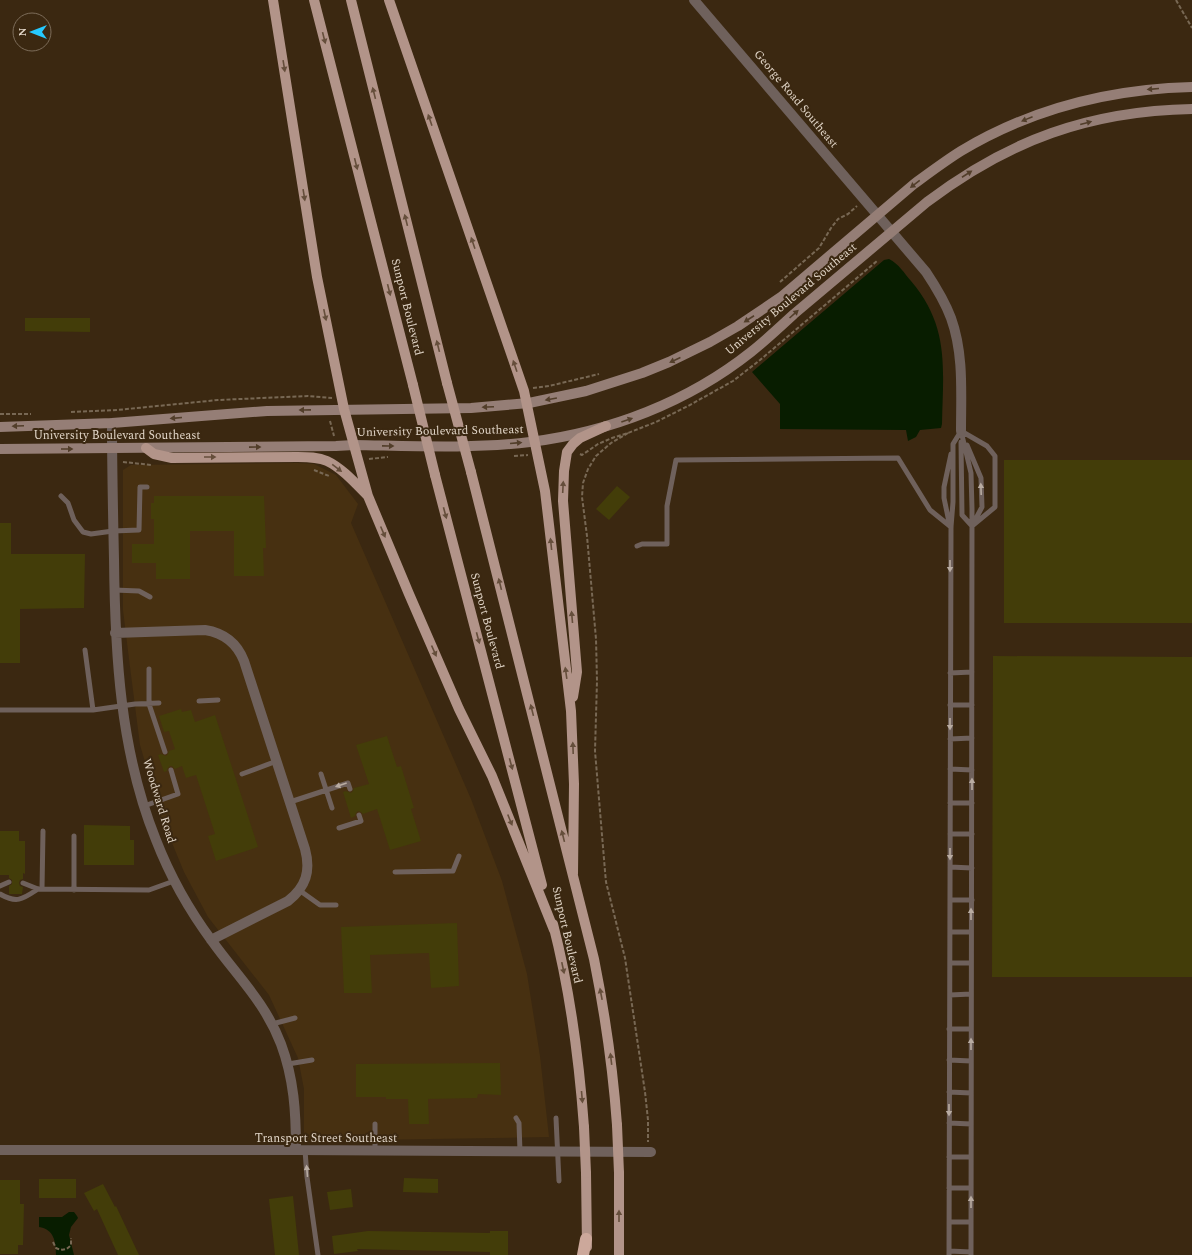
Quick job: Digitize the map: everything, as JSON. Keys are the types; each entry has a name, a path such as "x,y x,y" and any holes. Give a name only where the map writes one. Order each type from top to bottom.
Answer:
{"highway":[{"path":"583,1255 586,1239"}],"main road":[{"path":"274,0 317,277 344,409 368,496 459,709 492,776 554,930"},
{"name":"Sunport Boulevard","path":"314,0 563,968 574,1029 581,1083 586,1173 586,1239 588,1255"},
{"name":"Sunport Boulevard","path":"351,0 447,383 589,937 601,995 612,1069 617,1125 620,1255"},
{"path":"389,0 524,391 545,491 571,711 574,784 573,874"},
{"name":"University Boulevard Southeast","path":"0,427 112,423 266,411 471,408 500,406 558,398 614,383 669,362 710,342 738,326 781,297 914,184 961,151 986,137 1036,115 1086,100 1112,94 1150,89 1192,87"},
{"name":"University Boulevard Southeast","path":"0,449 354,445 475,446 555,439 606,426 631,418 675,400 730,368 769,338 794,314 927,202 972,170 996,157 1021,145 1068,128 1116,116 1146,112 1192,110"},
{"path":"571,711 577,672 563,501 564,471 567,452 573,444 580,438 606,426"},
{"path":"146,448 154,454 172,458 317,458 327,461 336,467 368,496"}],"street":[{"name":"George Road Southeast","path":"694,0 878,215 926,272 936,287 951,319 957,341 961,369 961,431"},
{"name":"Woodward Road","path":"112,423 115,633 122,707 135,773 155,840 174,881 211,940 251,990 272,1024 280,1042 288,1064 294,1092 301,1150"},
{"path":"115,633 205,630 218,634 231,642 239,651 244,661 308,858 308,867 304,884 288,901 211,940"},
{"name":"Transport Street Southeast","path":"0,1150 649,1152"}],"lane":[{"path":"951,527 944,498 944,487 952,444 961,431"},
{"path":"961,431 962,515 972,526"},
{"path":"952,444 953,502 951,527 950,673 949,1253 971,1253 972,526 971,474 961,431"},
{"path":"961,431 981,478 982,508 972,526"},
{"path":"961,431 987,446 995,456 995,508 972,526"},
{"path":"637,546 642,544 667,544 667,506 676,460 898,458 930,510 951,527"},
{"path":"61,496 68,503 74,520 83,532 91,534 139,530 140,487 147,487"},
{"path":"114,590 139,591 150,597"},
{"path":"85,650 93,710"},
{"path":"149,669 149,704 165,752"},
{"path":"950,673 972,672"},
{"path":"199,701 218,700"},
{"path":"0,710 93,710 135,704 159,703"},
{"path":"950,705 972,705"},
{"path":"950,739 972,738"},
{"path":"242,774 276,761"},
{"path":"950,769 972,770"},
{"path":"144,806 178,794 171,770"},
{"path":"321,774 332,808"},
{"path":"290,802 348,782 350,790"},
{"path":"950,802 972,803"},
{"path":"339,828 361,821 359,815"},
{"path":"40,889 43,831"},
{"path":"950,834 972,834"},
{"path":"74,836 74,890"},
{"path":"395,872 453,871 458,856"},
{"path":"950,868 972,868"},
{"path":"23,883 40,889 149,890 174,881"},
{"path":"0,886 9,882"},
{"path":"0,894 9,899 23,899 40,889"},
{"path":"299,890 320,905 336,904"},
{"path":"950,900 972,900"},
{"path":"950,932 971,932"},
{"path":"950,963 971,963"},
{"path":"950,995 971,994"},
{"path":"272,1024 294,1018"},
{"path":"949,1029 971,1029"},
{"path":"288,1064 312,1060"},
{"path":"949,1060 971,1061"},
{"path":"949,1092 971,1093"},
{"path":"516,1118 519,1123 520,1152"},
{"path":"556,1118 560,1181"},
{"path":"949,1123 971,1124"},
{"path":"375,1151 376,1124"},
{"path":"301,1150 309,1190 318,1255"},
{"path":"949,1157 971,1157"},
{"path":"949,1188 971,1188"},
{"path":"949,1222 971,1222"}],"path":[{"path":"1176,0 1192,28"},
{"path":"780,282 819,248 838,219 848,214"},
{"path":"534,388 549,386 603,373"},
{"path":"64,413 117,410 218,400 308,396 322,397"},
{"path":"0,414 33,414"},
{"path":"329,416 334,440"},
{"path":"628,433 611,443 596,456 588,469 583,483 582,497 596,639 597,680 594,751 605,871 625,958 635,1019 648,1120 649,1152"},
{"path":"53,1242 56,1248 63,1250 71,1244 71,1238"}],"shaded area":[{"path":"889,259 896,263 924,298 938,332 942,349 943,367 941,428 920,430 916,437 908,441 906,430 780,429 780,404 752,372 884,260"},
{"path":"314,464 336,475 358,504 351,523 471,799 502,881 527,974 540,1056 549,1137 304,1141 304,1089 298,1058 269,995 208,917 184,872 161,816 140,745 123,610 123,470 131,465"},
{"path":"69,1212 74,1212 78,1218 71,1227 69,1235 74,1255 56,1255 55,1241 48,1230 39,1227 39,1217 62,1217"}],"building":[{"path":"25,318 90,318 90,332 25,331"},
{"path":"1004,460 1192,460 1192,623 1004,623"},
{"path":"617,486 630,497 609,520 596,509"},
{"path":"154,496 264,496 266,548 263,548 264,576 234,576 234,531 190,531 190,579 156,579 156,563 132,563 132,544 154,544 154,519 151,519 151,503 154,503"},
{"path":"0,523 11,523 11,554 85,554 84,608 20,609 20,663 0,663"},
{"path":"993,656 1192,657 1192,977 992,977"},
{"path":"181,709 182,712 191,710 195,722 215,715 258,847 216,861 208,836 215,834 196,775 186,778 182,766 175,769 170,766 167,771 164,772 158,755 161,754 166,756 169,751 175,749 169,731 164,732 159,716"},
{"path":"387,736 397,767 401,766 414,808 411,809 421,841 390,850 377,809 363,814 358,811 355,816 351,818 343,792 346,791 351,793 354,788 369,784 356,745"},
{"path":"84,825 130,826 130,840 134,840 134,865 84,865"},
{"path":"0,831 19,831 19,841 25,841 25,874 23,873 23,879 20,880 19,883 20,886 23,887 22,894 9,894 9,886 12,884 12,880 9,878 9,875 0,875"},
{"path":"457,923 459,986 431,988 429,953 370,955 372,993 344,993 341,927"},
{"path":"500,1063 501,1095 478,1094 477,1098 428,1099 429,1124 409,1124 408,1099 356,1097 356,1064"},
{"path":"404,1178 438,1179 438,1193 403,1192"},
{"path":"39,1179 76,1179 76,1198 39,1198"},
{"path":"0,1180 20,1180 20,1204 24,1204 23,1245 18,1245 18,1254 0,1254"},
{"path":"103,1184 115,1207 116,1206 139,1255 118,1255 97,1209 94,1211 84,1193"},
{"path":"351,1189 353,1207 330,1210 327,1192"},
{"path":"293,1196 299,1255 275,1255 269,1199"},
{"path":"368,1231 490,1233 490,1231 508,1231 508,1255 490,1255 490,1252 357,1249 358,1251 334,1254 332,1236"}]}
